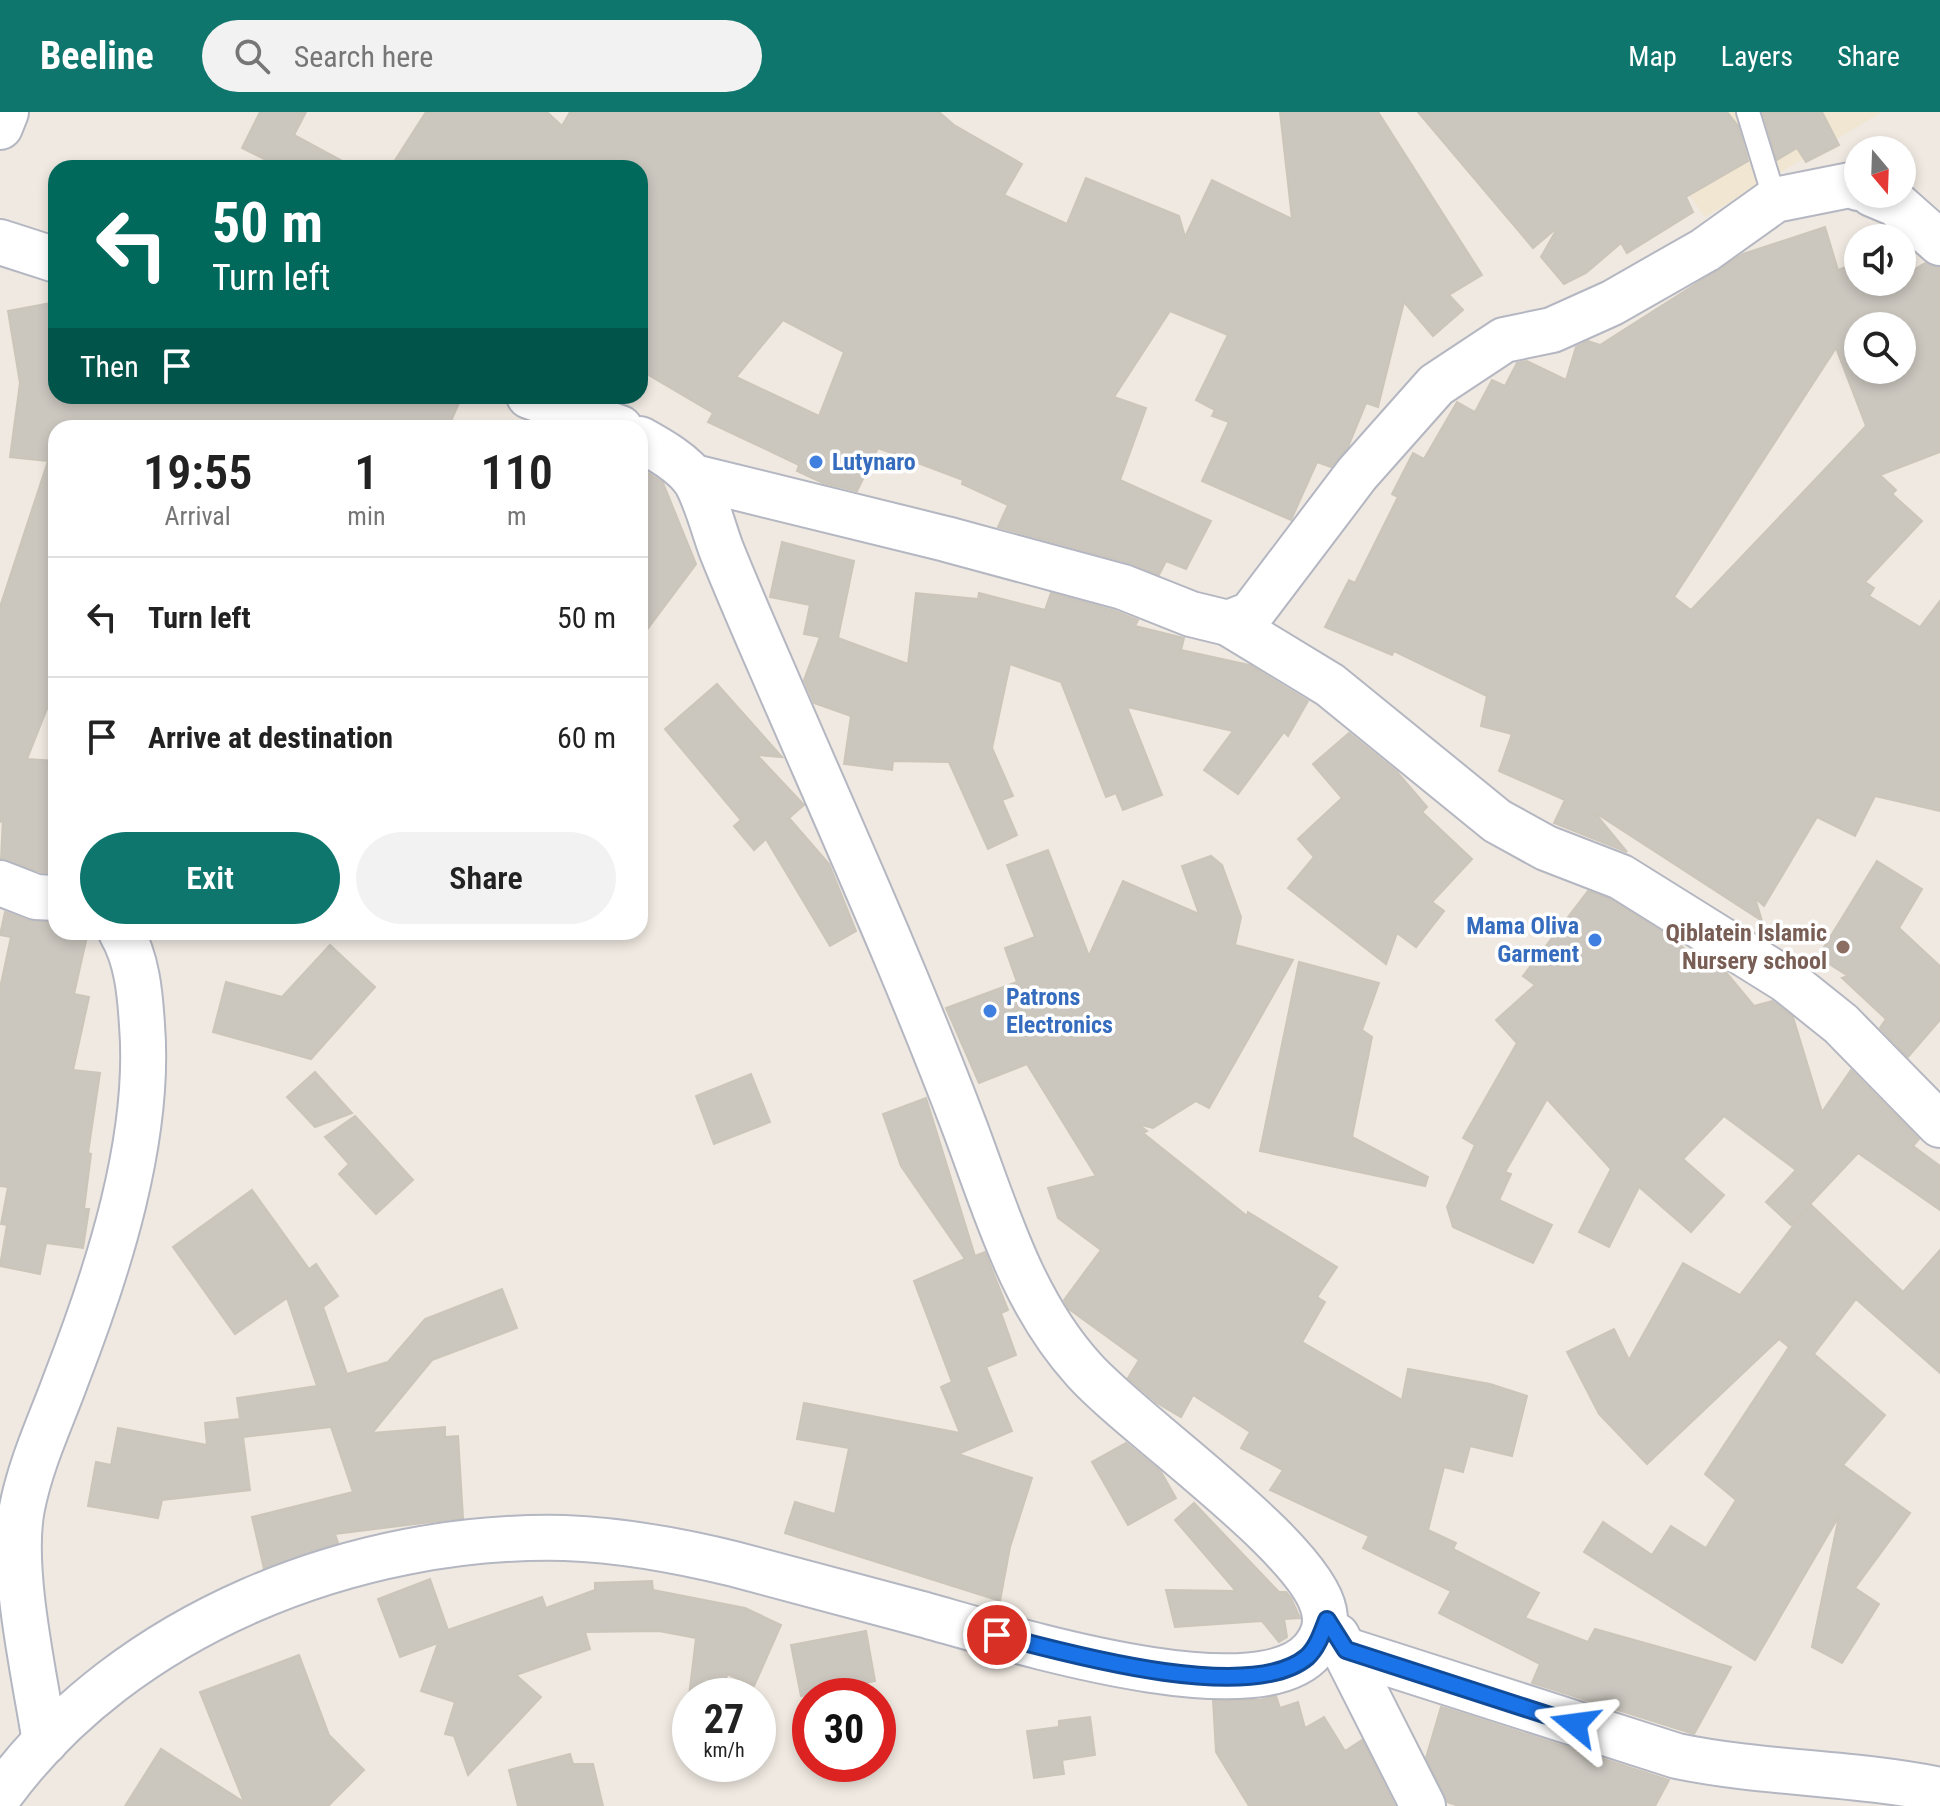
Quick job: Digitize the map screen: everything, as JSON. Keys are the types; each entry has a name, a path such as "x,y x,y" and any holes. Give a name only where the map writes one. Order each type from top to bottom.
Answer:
{"street":[{"path":"0,127 6,112"},
{"path":"1228,623 1251,614 1357,474 1436,385 1504,340 1552,330 1612,303 1705,250 1775,200 1844,186"},
{"path":"1901,208 1940,243"},
{"path":"0,242 48,257"},
{"path":"552,404 597,420"},
{"path":"648,445 694,477 1123,587 1191,614 1228,623 1330,685 1497,821 1546,848 1621,877 1786,980 1841,1024 1940,1125"},
{"path":"694,477 738,591 934,1048 1018,1269 1045,1320 1085,1372 1287,1552 1318,1589 1337,1635 1423,1806"},
{"path":"0,883 36,897 48,898"},
{"path":"45,1742 22,1583 20,1533 37,1452 120,1227 146,1062 140,995 126,940"},
{"path":"0,1795 45,1742 89,1699 183,1634 285,1587 384,1556 459,1543 567,1538 723,1561 1038,1645 1198,1676 1257,1676 1282,1671 1307,1657 1320,1639 1337,1635 1677,1756 1731,1767 1858,1776 1940,1790"}],"lane":[{"path":"1748,112 1775,200"}],"shaded area":[{"path":"1628,112 1882,112 1705,217"}],"building":[{"path":"260,112 306,112 294,135 340,160 266,160 242,148"},
{"path":"426,112 547,112 562,126 570,112 939,112 954,125 1022,164 1004,195 1067,224 1086,178 1179,216 1185,237 1212,180 1292,219 1280,112 1378,112 1482,275 1449,295 1463,310 1433,336 1404,302 1378,407 1366,403 1348,447 1331,467 1317,462 1291,520 1202,481 1229,422 1212,416 1215,410 1196,400 1228,335 1170,311 1114,397 1146,408 1120,480 1211,521 1186,569 1166,561 1159,575 1130,563 998,527 1008,505 962,484 963,480 878,448 857,491 823,483 797,471 799,465 708,422 713,413 648,375 648,160 395,160","holes":["783,320 844,352 819,416 736,377"]},
{"path":"1418,112 1727,112 1738,126 1748,161 1686,197 1693,212 1627,253 1621,243 1586,273 1564,284 1541,257 1558,227 1533,248"},
{"path":"1822,112 1839,145 1806,162 1797,148 1777,160 1763,113"},
{"path":"1825,227 1838,270 1844,268 1844,296 1916,296 1916,268 1925,263 1940,267 1940,452 1880,475 1896,490 1892,494 1922,521 1865,582 1874,588 1869,596 1920,627 1940,601 1940,811 1875,796 1855,836 1817,817 1764,906 1755,898 1762,921 1594,812 1627,852 1554,823 1565,800 1499,771 1512,734 1481,726 1487,696 1394,651 1392,655 1325,627 1349,580 1355,583 1398,497 1392,494 1413,453 1424,459 1457,402 1475,412 1492,380 1505,386 1517,363 1527,361 1566,380 1576,347 1588,341 1600,345 1743,254","holes":["1844,312 1916,312 1916,384 1850,384 1866,426 1691,610 1674,597 1836,348 1844,369"]},
{"path":"48,304 48,404 458,404 452,420 48,420 48,461 10,457 20,383 8,311"},
{"path":"48,461 48,706 27,759 48,760 48,872 1,859 0,607"},
{"path":"648,473 663,483 696,564 648,628"},
{"path":"782,542 854,561 838,638 908,664 916,593 978,599 979,593 1045,610 1051,593 1138,620 1135,626 1184,638 1181,650 1249,665 1308,701 1288,736 1284,732 1238,794 1204,770 1233,731 1127,707 1162,795 1123,810 1116,793 1106,797 1061,682 1010,664 992,748 1013,796 1002,800 1017,835 988,849 949,762 893,761 892,770 844,764 851,716 814,703 804,680 820,637 804,634 810,605 770,597"},
{"path":"717,684 782,757 757,755 804,805 789,818 829,864 856,931 830,946 766,839 754,850 734,826 741,820 665,729"},
{"path":"1349,733 1397,772 1427,807 1422,812 1472,859 1432,902 1444,911 1416,947 1397,933 1386,964 1288,888 1314,857 1298,839 1342,798 1313,764"},
{"path":"1048,850 1089,956 1123,881 1199,914 1182,866 1211,856 1222,865 1241,917 1235,945 1293,960 1209,1108 1196,1101 1153,1128 1138,1124 1147,1131 1143,1133 1247,1216 1248,1212 1337,1267 1317,1297 1325,1302 1302,1342 1402,1400 1408,1369 1490,1384 1527,1396 1512,1456 1470,1446 1463,1472 1444,1467 1428,1530 1456,1543 1453,1549 1539,1593 1525,1618 1588,1642 1595,1629 1731,1667 1694,1734 1532,1683 1540,1664 1439,1613 1451,1591 1363,1548 1369,1536 1270,1490 1283,1470 1241,1448 1250,1432 1193,1395 1181,1417 1157,1403 1128,1378 1139,1360 1069,1309 1064,1300 1101,1250 1058,1218 1048,1188 1096,1176 1027,1064 979,1083 946,1008 1017,982 1005,948 1035,937 1007,865"},
{"path":"1877,861 1922,889 1899,928 1940,966 1940,1020 1908,1057 1880,1028 1886,1019 1842,978 1848,976 1818,957"},
{"path":"1588,891 1610,899 1671,937 1703,965 1708,961 1725,971 1754,1006 1772,1001 1793,1017 1822,1112 1851,1070 1919,1139 1913,1146 1940,1166 1940,1210 1858,1153 1810,1204 1903,1292 1940,1250 1940,1373 1856,1299 1814,1354 1885,1415 1843,1465 1910,1513 1855,1588 1879,1604 1842,1663 1812,1647 1839,1516 1755,1660 1584,1552 1603,1522 1652,1555 1671,1526 1706,1548 1736,1500 1705,1474 1789,1347 1779,1339 1647,1464 1599,1414 1567,1352 1614,1329 1629,1360 1683,1263 1740,1295 1807,1208 1791,1225 1766,1202 1796,1170 1724,1116 1683,1159 1724,1195 1691,1232 1639,1187 1609,1247 1579,1232 1611,1169 1547,1099 1505,1172 1511,1174 1499,1200 1552,1225 1533,1263 1453,1227 1447,1207 1475,1145 1463,1138 1517,1043 1496,1020 1535,985 1523,976"},
{"path":"5,912 27,920 48,922 48,940 86,940 74,994 89,997 73,1070 100,1073 88,1153 91,1154 84,1209 89,1209 83,1248 46,1243 40,1274 0,1266 7,1225 1,1224 8,1187 0,1186 0,988 11,937 0,935"},
{"path":"330,945 375,987 311,1059 213,1032 226,982 282,997"},
{"path":"1299,962 1379,983 1362,1030 1372,1037 1352,1137 1428,1177 1425,1186 1260,1151"},
{"path":"315,1072 352,1113 315,1127 287,1097"},
{"path":"751,1074 770,1122 714,1144 696,1096"},
{"path":"926,1098 975,1256 985,1252 1008,1310 1001,1313 1016,1355 986,1367 1012,1431 958,1454 1032,1478 1010,1547 1000,1601 785,1533 795,1502 835,1514 849,1448 797,1439 804,1403 960,1433 941,1387 952,1382 914,1281 965,1259 901,1166 883,1114"},
{"path":"355,1116 413,1180 376,1214 339,1174 349,1164 325,1137"},
{"path":"252,1190 309,1269 316,1264 338,1296 323,1307 347,1374 388,1362 425,1319 502,1289 517,1328 432,1360 372,1433 445,1427 445,1437 458,1436 463,1518 335,1534 338,1543 264,1569 252,1517 353,1492 331,1427 243,1437 250,1490 162,1500 158,1518 88,1506 96,1462 111,1465 118,1428 207,1445 205,1423 240,1419 237,1398 317,1386 287,1298 235,1334 173,1247"},
{"path":"1126,1443 1161,1472 1176,1498 1128,1525 1092,1462"},
{"path":"1194,1503 1279,1592 1286,1592 1291,1598 1300,1618 1284,1619 1287,1637 1279,1642 1262,1621 1175,1627 1166,1590 1236,1591 1175,1520"},
{"path":"430,1579 448,1630 542,1597 546,1608 595,1590 595,1583 652,1581 653,1590 745,1608 781,1625 758,1678 736,1678 727,1674 726,1678 691,1678 696,1638 659,1631 585,1632 590,1649 516,1675 541,1697 468,1775 454,1736 445,1734 455,1702 421,1691 438,1643 400,1657 378,1599"},
{"path":"866,1631 874,1678 797,1678 791,1645"},
{"path":"299,1655 329,1735 364,1770 328,1806 125,1806 161,1749 244,1802 200,1692"},
{"path":"1276,1696 1280,1708 1298,1702 1305,1728 1324,1717 1345,1751 1362,1740 1395,1806 1249,1806 1216,1752 1213,1700 1260,1700"},
{"path":"1441,1707 1669,1780 1655,1806 1459,1806 1447,1802 1426,1758"},
{"path":"1090,1717 1095,1755 1062,1760 1064,1774 1034,1778 1027,1731 1059,1727 1059,1721"},
{"path":"570,1754 573,1764 593,1764 603,1806 518,1806 509,1770"}],"place":[{"name":"Lutynaro","path":"816,462"},
{"name":"Mama Oliva Garment","path":"1595,940"},
{"name":"Qiblatein Islamic Nursery school","path":"1843,947"},
{"name":"Patrons Electronics","path":"990,1011"}],"route":[{"path":"997,1635 1120,1664 1198,1676 1257,1676 1282,1671 1307,1657 1320,1639 1327,1620 1346,1650 1575,1724"}]}
